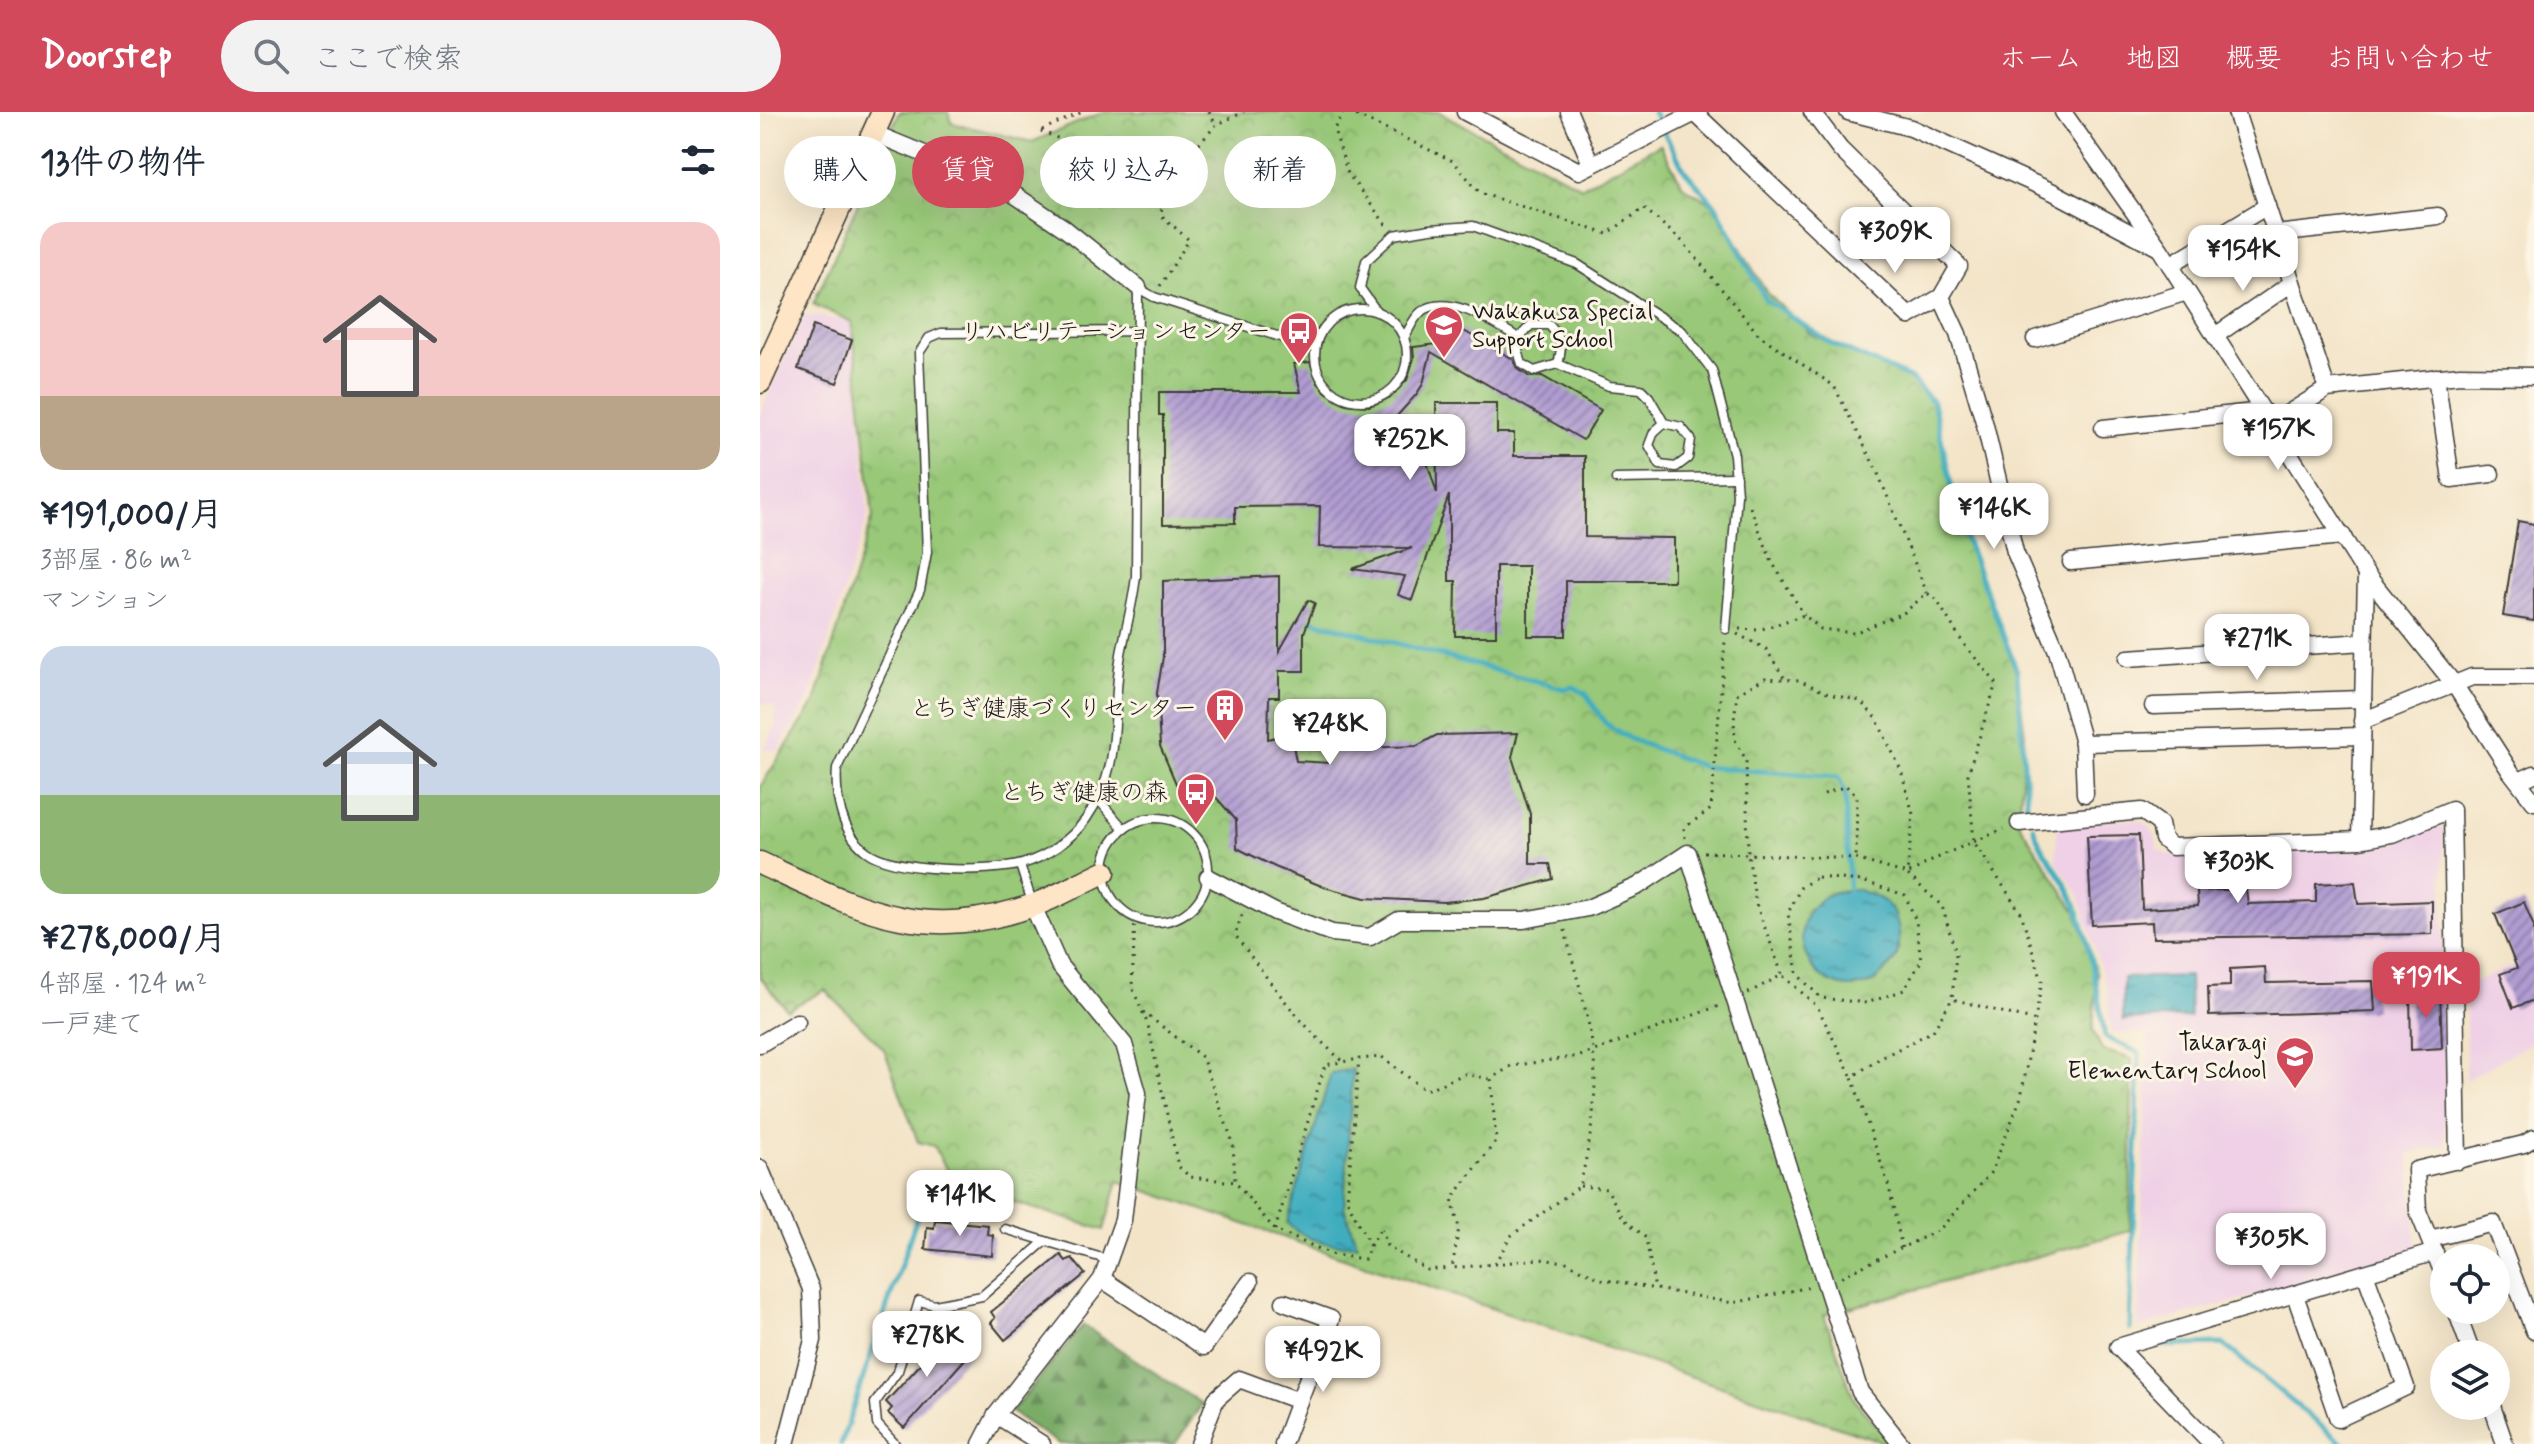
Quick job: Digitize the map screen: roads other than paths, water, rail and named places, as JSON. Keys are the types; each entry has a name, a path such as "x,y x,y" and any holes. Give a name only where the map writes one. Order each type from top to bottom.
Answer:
{"street":[{"path":"1465,112 1579,171 1696,112 1909,316 1941,297 1959,266 1840,149 1812,112"},
{"path":"1569,112 1591,164"},
{"path":"1848,112 1911,128 2053,192 2160,249"},
{"path":"2063,112 2160,249 2366,574 2526,778 2534,802"},
{"path":"2236,112 2327,389"},
{"path":"760,382 878,122 1000,185 1064,228 1138,287"},
{"path":"2170,265 2267,206"},
{"path":"2276,234 2438,216"},
{"path":"2215,336 2292,283"},
{"path":"2035,339 2187,292"},
{"path":"1941,297 1958,334 1985,425 2015,552 2057,651 2083,743 2085,794"},
{"path":"2103,428 2267,418 2327,389 2460,375 2534,376"},
{"path":"2436,377 2451,479 2491,474"},
{"path":"2071,562 2343,536"},
{"path":"2360,840 2366,574"},
{"path":"2128,658 2364,642"},
{"path":"2083,743 2362,728 2472,677 2534,677"},
{"path":"2153,706 2363,699"},
{"path":"2019,823 2142,811 2160,824 2163,839 2172,847 2360,840 2392,834 2452,809 2458,1161"},
{"path":"1208,877 1275,912 1332,933 1370,937 1399,920 1524,920 1588,908 1638,886 1690,852 1860,1392 1901,1444"},
{"path":"760,863 845,902 891,918 925,924 963,923 1033,906 1104,872"},
{"path":"981,1444 996,1415 1102,1279 1123,1220 1138,1093 1124,1044 1059,965 1033,906"},
{"path":"760,1044 797,1022"},
{"path":"2431,1244 2418,1211 2416,1170 2524,1144 2534,1138"},
{"path":"760,1168 811,1289 813,1340 786,1444"},
{"path":"2437,1244 2493,1223 2501,1244"},
{"path":"2212,1444 2118,1347 2365,1273 2430,1247"},
{"path":"2510,1268 2534,1331"},
{"path":"2295,1295 2338,1419 2406,1387 2365,1273"},
{"path":"1102,1279 1204,1347 1250,1282"},
{"path":"1283,1444 1331,1319 1284,1302"},
{"path":"1199,1444 1216,1399 1239,1379 1299,1401"},
{"path":"996,1415 1042,1444"},
{"path":"2497,1420 2505,1444"}],"lane":[{"path":"1377,312 1357,309 1340,314 1321,331 1315,348 1316,366 1324,384 1338,396 1354,401 1381,397 1403,375 1407,355 1404,338 1397,326 1377,312 1360,288 1366,261 1394,235 1473,226 1577,264 1682,331 1712,370 1728,426 1736,477 1733,562 1726,629"},
{"path":"1138,287 1154,297 1315,348"},
{"path":"1138,287 1138,331 1136,576 1116,692 1114,757 1097,798 1085,820 1067,839 1045,855 1020,865 918,867 880,859 864,850 839,809 837,768 920,590 927,552 919,353 929,338 941,333 1138,331"},
{"path":"1404,338 1419,313 1433,306 1452,306 1478,313 1519,338"},
{"path":"1558,364 1563,347 1558,335 1549,325 1531,325 1519,338 1518,351 1522,364 1534,371 1558,364 1609,386 1641,389 1664,423 1681,427 1691,439 1688,458 1676,467 1660,465 1649,445 1654,432 1664,423"},
{"path":"1616,479 1736,477"},
{"path":"1097,798 1124,829"},
{"path":"1157,818 1181,824 1202,845 1208,877 1200,898 1182,916 1156,922 1135,918 1113,899 1104,872 1107,851 1124,829 1140,821 1157,818"},
{"path":"1020,865 1033,906"},
{"path":"1005,1229 1109,1260"},
{"path":"895,1444 877,1424 875,1403 898,1371 919,1301 935,1305 982,1296 1045,1241"}],"water":[{"path":"1857,889 1882,900 1891,909 1898,926 1899,944 1893,961 1877,979 1869,984 1848,987 1830,982 1816,971 1806,956 1802,938 1805,921 1814,905 1832,893"},
{"path":"2189,976 2190,1017 2123,1020 2123,978"},
{"path":"1353,1069 1344,1207 1357,1245 1319,1241 1287,1223 1331,1073"}],"waterway":[{"path":"1653,112 1685,171 1716,206 1766,300 1832,344 1910,378 1933,402 1960,524 2017,671 2030,817"},
{"path":"1314,621 1565,689 1574,687 1586,694 1605,723 1630,739 1704,767 1838,777 1845,792 1849,890"},
{"path":"2033,826 2071,893 2081,919 2105,1037 2139,1053 2130,1329"},
{"path":"841,1444 918,1214"},
{"path":"2148,1346 2223,1344 2343,1444"}],"place":[{"name":"Wakakusa Special Support School","path":"1444,359"},
{"name":"リハビリテーションセンター","path":"1299,365"},
{"name":"とちぎ健康づくりセンター","path":"1225,742"},
{"name":"とちぎ健康の森","path":"1196,826"},
{"name":"Takaragi Elementary School","path":"2295,1090"}]}
